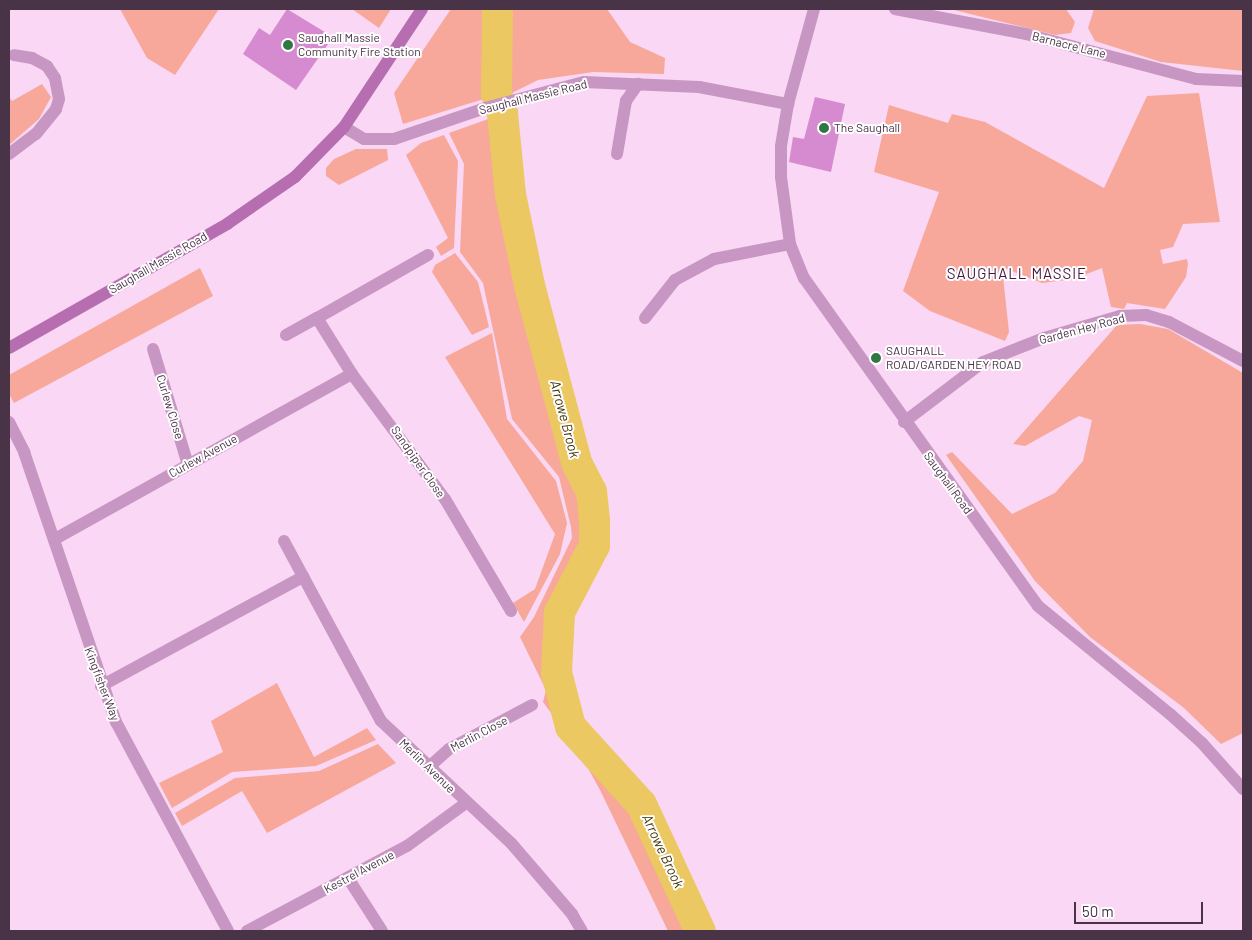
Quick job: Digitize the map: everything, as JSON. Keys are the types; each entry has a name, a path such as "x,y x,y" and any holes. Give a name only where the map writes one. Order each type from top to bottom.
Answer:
{"main road":[{"name":"Saughall Massie Road","path":"9,348 227,224 296,177 344,127 422,9"}],"street":[{"name":"Saughall Road","path":"814,9 788,104 781,177 790,244 804,278 904,422 1038,606 1170,714 1243,789"},
{"name":"Barnacre Lane","path":"895,9 1026,34 1196,79 1243,81"},
{"path":"9,154 36,134 56,109 59,99 55,78 47,66 32,58 14,55"},
{"name":"Saughall Massie Road","path":"344,127 364,139 394,139 485,108 584,82 699,87 788,104"},
{"path":"617,154 626,102 638,84"},
{"path":"644,318 676,280 714,259 790,244"},
{"path":"286,335 428,255"},
{"name":"Garden Hey Road","path":"904,422 983,362 1044,338 1120,316 1146,316 1169,322 1243,360"},
{"name":"Sandpiper Close","path":"317,318 352,374 445,500 511,611"},
{"name":"Curlew Close","path":"153,349 188,465"},
{"name":"Curlew Avenue","path":"55,539 352,374"},
{"name":"Kingfisher Way","path":"9,422 24,452 55,539 101,686 116,722 228,931"},
{"name":"Merlin Avenue","path":"284,541 381,721 466,803 511,843 572,914 582,931"},
{"path":"101,686 303,577"},
{"name":"Merlin Close","path":"429,767 449,749 532,705"},
{"name":"Kestrel Avenue","path":"247,931 407,846 466,803"},
{"path":"348,878 382,931"}],"shaded area":[{"path":"120,9 219,9 175,75 147,58"},
{"path":"352,9 391,9 379,28"},
{"path":"451,9 488,9 487,98 403,124 394,93"},
{"path":"501,9 607,9 630,42 665,58 664,74 593,72 538,80 508,95"},
{"path":"950,9 1066,9 1075,22 1071,33 1055,35"},
{"path":"1094,9 1243,9 1243,71 1161,62 1095,41 1088,28"},
{"path":"42,84 51,97 39,119 9,145 9,97 12,101"},
{"path":"1199,93 1220,222 1183,224 1173,247 1160,250 1163,264 1187,259 1188,264 1186,277 1165,309 1127,303 1124,309 1111,307 1102,268 1074,279 1042,283 1002,267 1009,332 1005,341 930,311 903,291 939,192 874,172 889,105 948,123 952,114 985,122 1104,188 1147,96"},
{"path":"491,118 499,122 500,198 513,272 589,524 584,551 562,586 550,628 550,669 570,726 641,804 700,931 668,931 600,790 577,748 543,702 546,690 520,637 534,617 572,538 559,477 512,419 483,283 460,252 464,164 449,133"},
{"path":"444,135 458,161 454,248 441,256 436,247 448,238 406,155 421,143"},
{"path":"356,149 387,149 388,160 339,185 326,176 326,168 334,159"},
{"path":"455,253 478,282 489,327 472,335 432,272 435,265"},
{"path":"200,268 213,296 14,403 9,394 9,375"},
{"path":"1140,324 1168,329 1243,373 1243,733 1221,744 1184,708 1090,637 1035,581 946,455 952,452 1012,514 1055,493 1083,461 1092,420 1079,416 1025,446 1013,444 1117,325"},
{"path":"492,333 507,419 556,481 567,523 560,554 524,622 513,603 535,589 555,534 445,357"},
{"path":"277,683 314,757 367,728 376,740 316,766 232,772 172,808 159,783 223,752 211,721"},
{"path":"378,744 396,763 267,833 242,791 182,826 175,813 235,778 319,771"}],"building":[{"name":"Saughall Massie Community Fire Station","path":"287,9 333,37 296,90 243,54 259,28 270,35"},
{"name":"The Saughall","path":"815,97 845,104 831,172 789,162 793,137 804,139"}],"waterway":[{"name":"Arrowe Brook","path":"497,9 496,93 502,113 510,194 529,285 576,462 591,491 594,521 594,545 559,612 556,672 570,726 641,804 700,931"}],"place":[{"name":"Saughall Massie Community Fire Station","path":"288,45"},
{"name":"The Saughall","path":"824,128"},
{"name":"SAUGHALL ROAD/GARDEN HEY ROAD","path":"876,358"}],"district":[{"name":"SAUGHALL MASSIE","path":"1017,274"}]}
